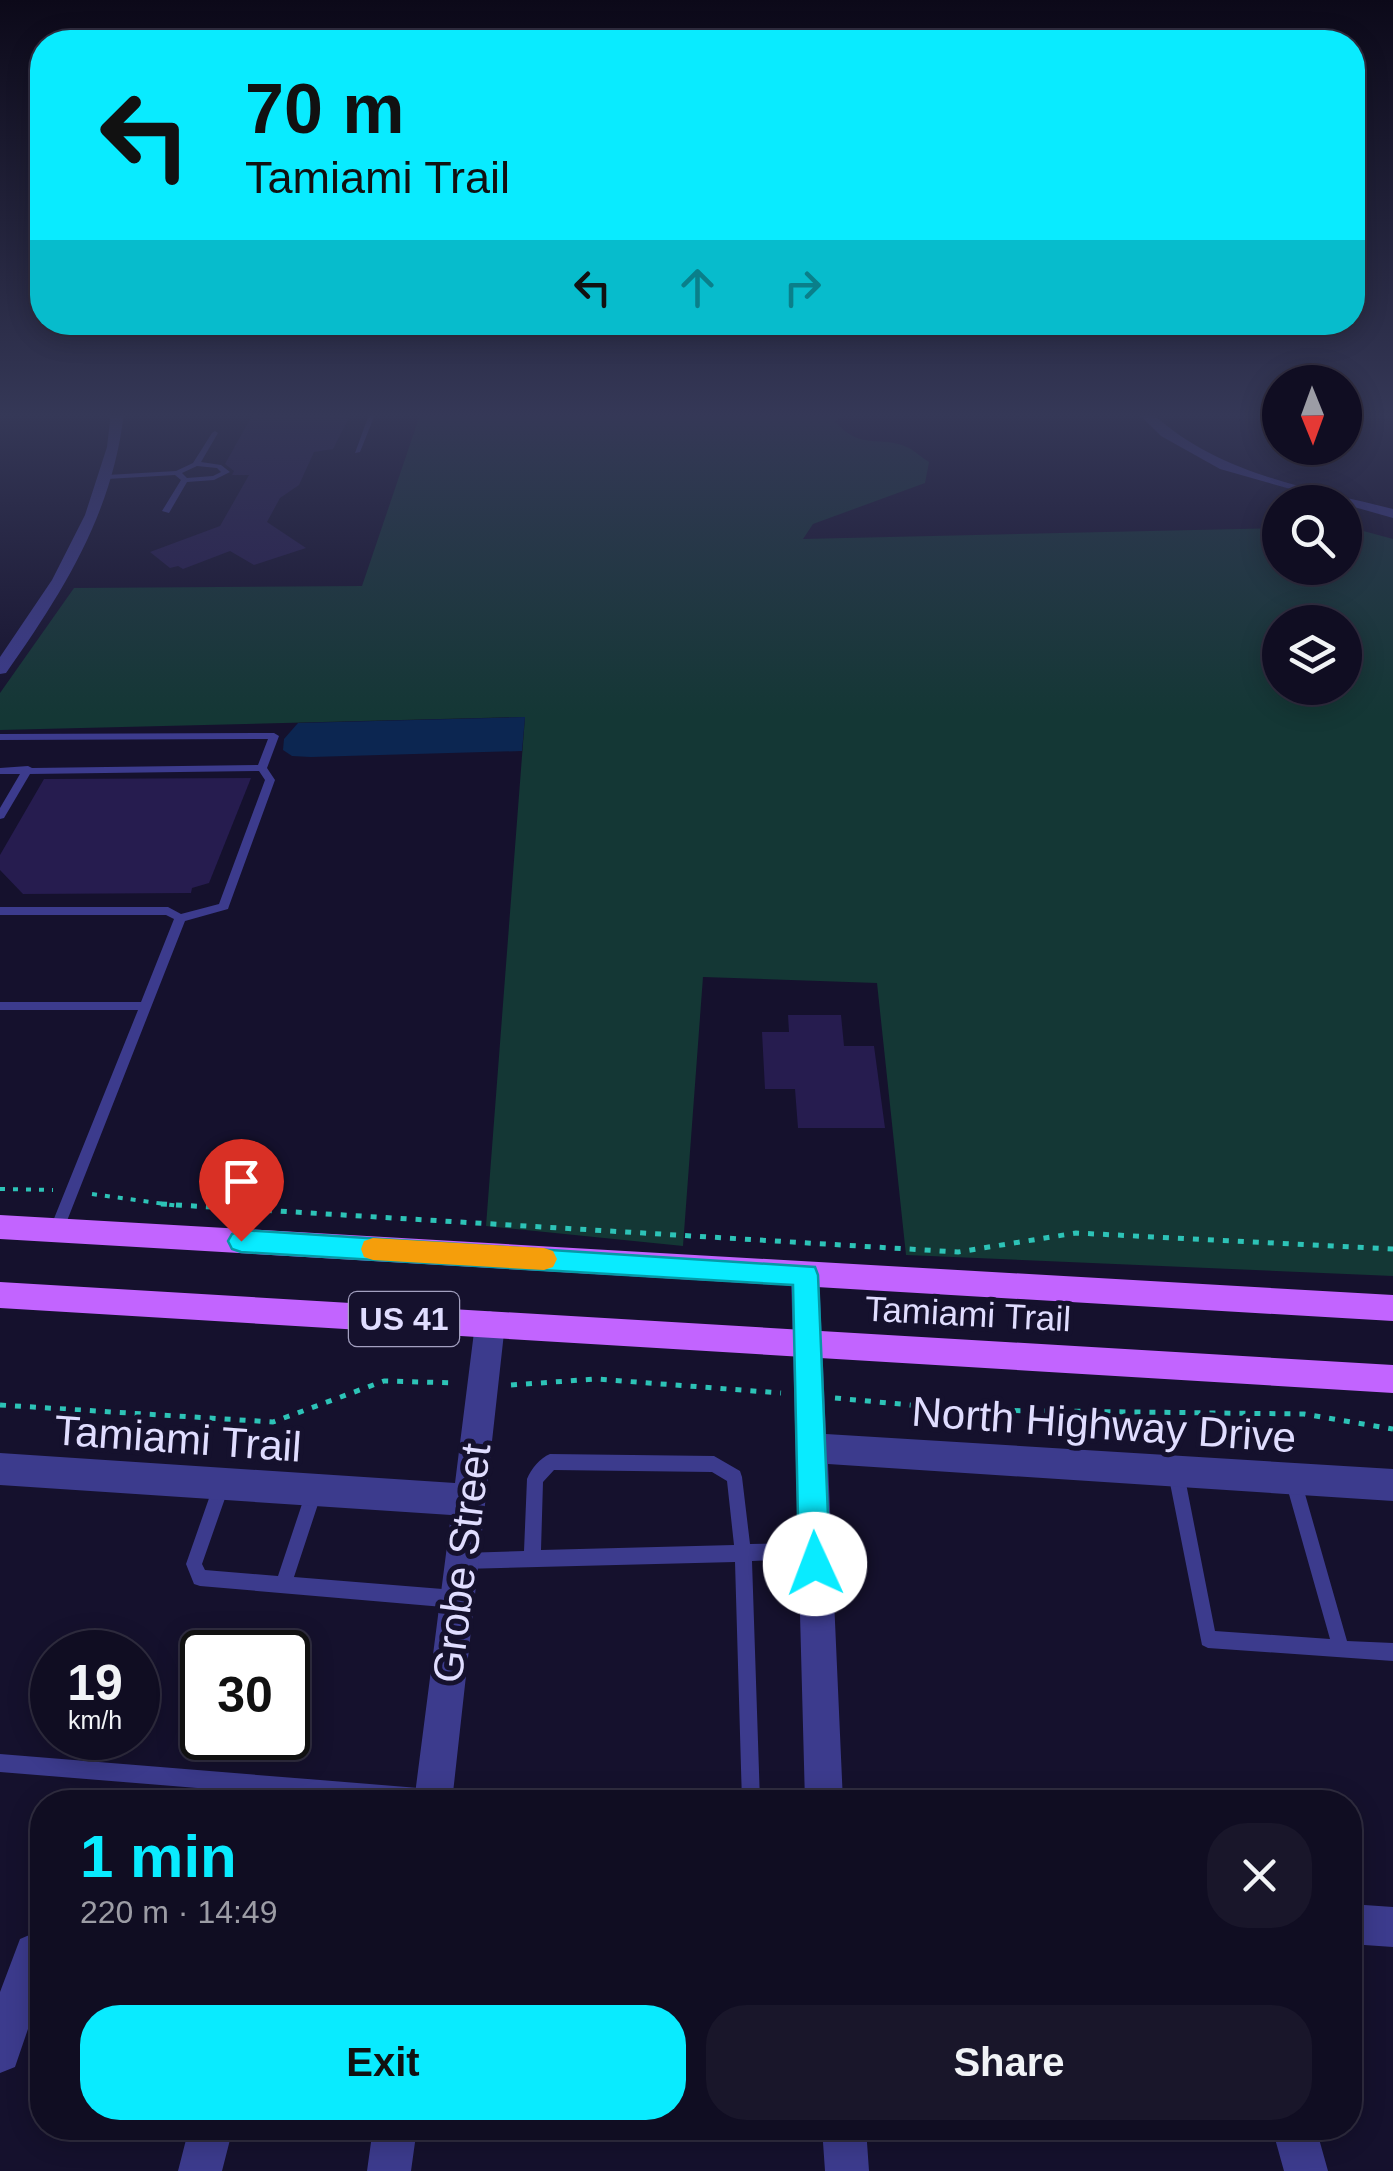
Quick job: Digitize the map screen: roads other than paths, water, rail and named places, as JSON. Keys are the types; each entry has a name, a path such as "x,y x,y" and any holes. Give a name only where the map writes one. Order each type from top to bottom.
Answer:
{"main road":[{"name":"Tamiami Trail","path":"0,1227 1393,1308"},
{"name":"Tamiami Trail","path":"0,1296 1393,1379"}],"street":[{"path":"0,669 77,547 91,513"},
{"path":"1362,516 1393,525"},
{"path":"806,1275 824,1790"},
{"name":"Grobe Street","path":"435,1790 490,1324"},
{"name":"North Highway Drive","path":"810,1448 1393,1485"},
{"name":"Tamiami Trail","path":"0,1469 469,1500"},
{"path":"1362,1925 1393,1927"},
{"path":"0,2052 30,1965"},
{"path":"200,2171 208,2140"},
{"path":"389,2171 393,2140"},
{"path":"845,2140 847,2171"},
{"path":"1297,2140 1306,2171"}],"lane":[{"path":"0,737 274,736 262,768"},
{"path":"0,771 262,768"},
{"path":"0,911 168,911 180,918 224,906 270,780 262,768"},
{"path":"0,816 28,769"},
{"path":"56,1230 180,918"},
{"path":"0,1006 146,1006"},
{"path":"532,1559 535,1479 550,1462 714,1464 734,1477 743,1553 751,1790"},
{"path":"1176,1472 1208,1639 1393,1652"},
{"path":"1292,1479 1340,1649"},
{"path":"222,1484 194,1564 200,1578 455,1599"},
{"path":"283,1585 314,1490"},
{"path":"460,1562 814,1551"},
{"path":"0,1763 317,1790"}],"water":[{"path":"525,717 522,751 311,757 292,756 283,750 284,739 298,723"}]}
